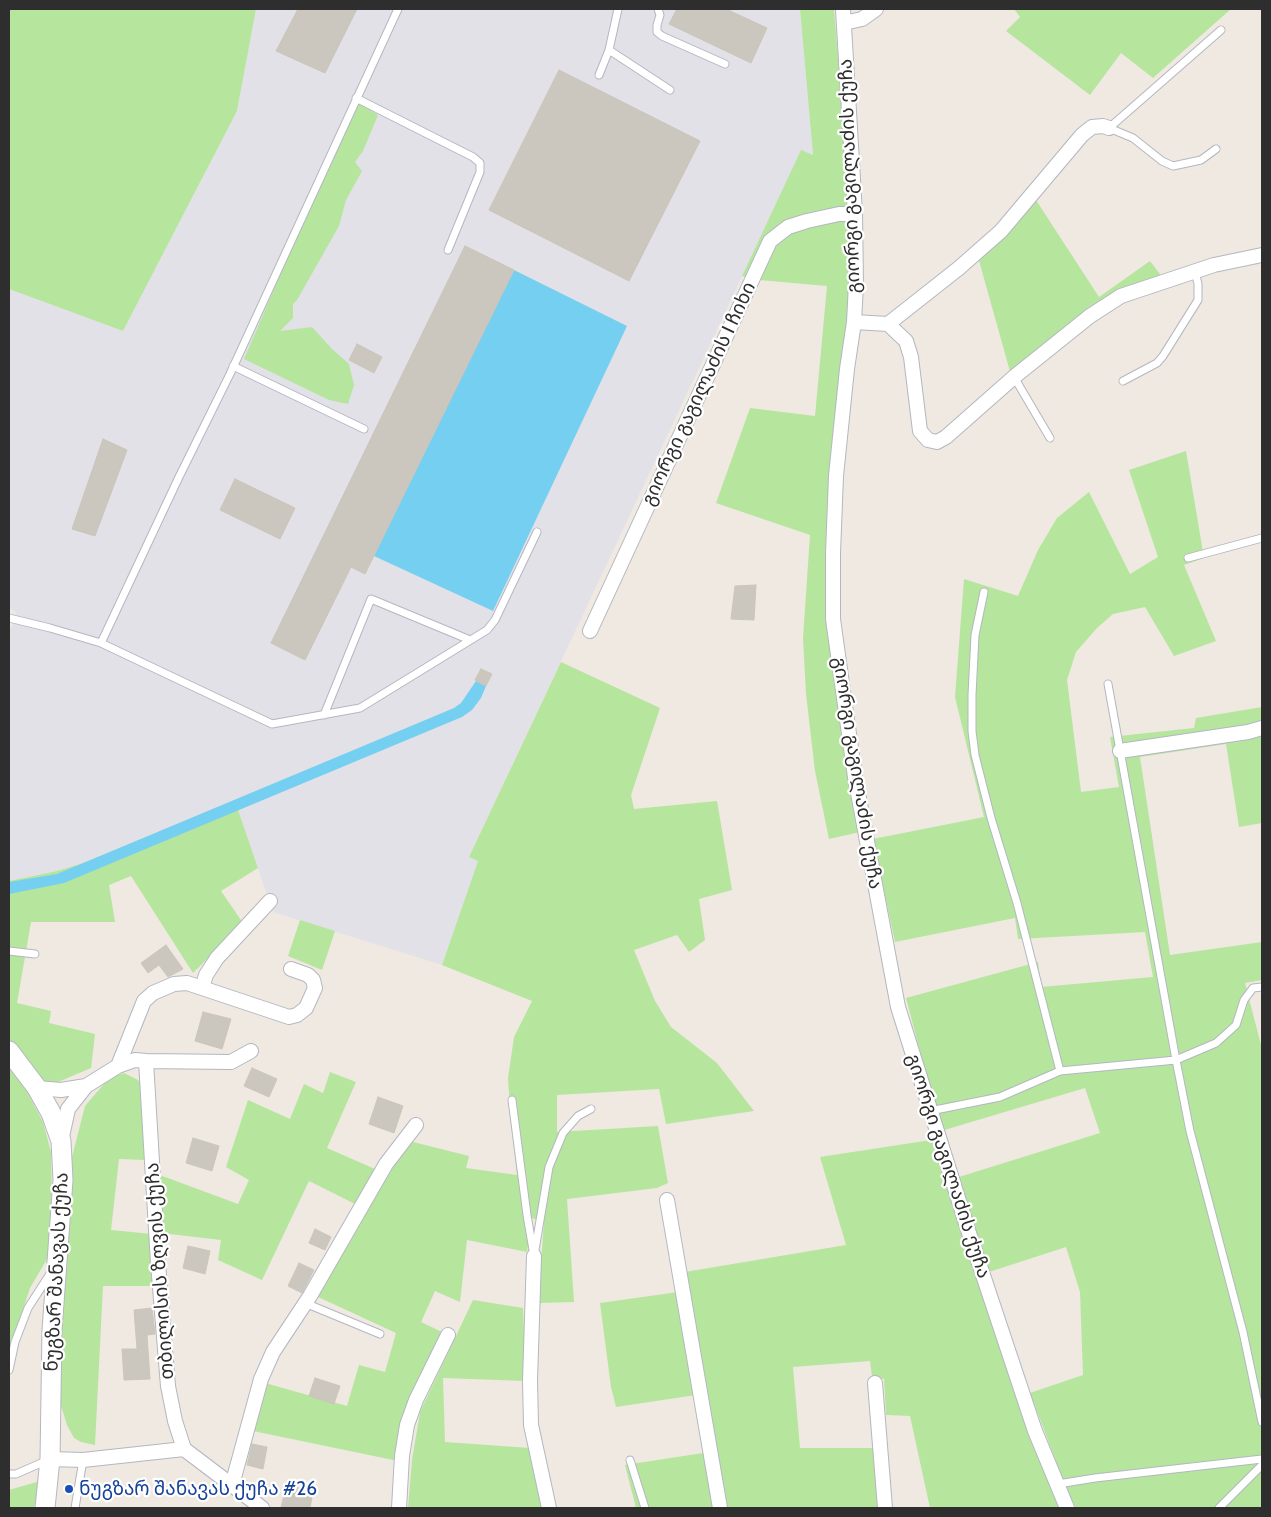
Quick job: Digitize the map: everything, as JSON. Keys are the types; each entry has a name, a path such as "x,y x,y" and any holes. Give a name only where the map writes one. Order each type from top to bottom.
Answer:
{"main road":[{"name":"ნუგზარ შანავას ქუჩა","path":"9,1051 37,1088 51,1113 62,1142 63,1180 52,1330 50,1459 45,1508"}],"street":[{"path":"843,16 862,19 876,9"},
{"name":"გიორგი გაგილაძის ქუჩა","path":"843,16 855,214 856,284 854,322 836,476 833,619 855,777 898,1007 930,1111 1035,1431 1068,1508"},
{"path":"888,324 960,268 1001,231 1082,135 1092,127 1103,126 1109,128"},
{"name":"გიორგი გაგილაძის I ჩიხი","path":"590,631 770,241 788,227 839,214 855,214"},
{"path":"854,322 888,324 906,341 911,357 920,431 928,440 937,442 946,437 1014,377 1090,316 1121,296 1214,264 1262,255"},
{"path":"1120,751 1248,732 1262,728"},
{"path":"202,988 206,975 217,958 270,901"},
{"path":"118,1066 144,1001 153,992 174,984 187,983 289,1017 297,1015 306,1008 314,988 312,980 308,975 291,969"},
{"path":"62,1142 68,1109 86,1086 118,1066 135,1060 231,1062 251,1051"},
{"name":"თბილისის ზღვის ქუჩა","path":"146,1061 153,1195 168,1386 184,1448"},
{"path":"37,1088 61,1090 86,1086"},
{"path":"232,1485 260,1379 273,1352 306,1303 386,1164 416,1125"},
{"path":"667,1200 720,1508"},
{"path":"534,1256 530,1380 531,1426 549,1508"},
{"path":"398,1508 402,1456 407,1425 416,1400 448,1335"},
{"path":"875,1383 885,1508"},
{"path":"50,1459 83,1460 184,1448 262,1508"}],"lane":[{"path":"101,643 233,366 398,9"},
{"path":"598,75 609,50 618,9"},
{"path":"658,9 660,16 657,25 658,32 662,36 725,64"},
{"path":"1109,128 1221,30"},
{"path":"609,50 670,90"},
{"path":"356,98 473,157 480,163 480,172 448,250"},
{"path":"1109,128 1133,138 1162,161 1173,166 1200,160 1216,149"},
{"path":"1123,382 1157,363 1163,356 1198,300 1198,284 1195,271"},
{"path":"233,366 364,429"},
{"path":"1014,377 1050,438"},
{"path":"9,618 101,643 272,724 360,708 486,630 495,620 537,532"},
{"path":"1188,558 1262,538"},
{"path":"984,592 975,635 972,732 991,818 1017,903 1060,1071"},
{"path":"324,714 371,599 470,640"},
{"path":"1108,684 1190,1131 1242,1332 1262,1422"},
{"path":"9,951 35,954"},
{"path":"930,1111 1000,1097 1060,1071 1176,1060 1216,1043 1236,1025 1244,1000 1253,988 1262,987"},
{"path":"512,1100 534,1256"},
{"path":"534,1256 549,1167 563,1133 578,1116 591,1109"},
{"path":"9,1370 15,1342 28,1308 57,1263"},
{"path":"306,1303 380,1334"},
{"path":"9,1474 16,1474 50,1459"},
{"path":"1058,1484 1262,1459"},
{"path":"75,1508 83,1460"},
{"path":"630,1460 645,1508"},
{"path":"1219,1508 1262,1465"}],"shaded area":[{"path":"256,9 800,9 813,156 801,151 469,857 478,861 442,965 273,912 235,801 83,863 57,871 9,881 9,628 12,627 16,612 9,608 9,289 123,331 237,111"}],"green space":[{"path":"9,9 256,9 237,111 123,331 9,289"},
{"path":"800,9 834,9 851,231 849,315 833,463 826,550 826,616 849,779 860,832 829,839 815,771 806,694 803,638 810,535 716,503 750,408 815,416 827,286 759,280 742,276 801,150 813,155"},
{"path":"1014,9 1231,9 1153,78 1121,53 1090,95 1006,31 1020,17"},
{"path":"355,101 378,115 363,151 355,162 362,171 346,200 339,226 293,304 293,318 280,331 312,327 349,364 354,385 348,404 329,400 244,359"},
{"path":"1034,197 1099,297 1150,261 1163,278 1119,294 1011,375 978,257"},
{"path":"1186,451 1204,558 1184,565 1216,641 1174,656 1145,607 1113,614 1097,628 1076,652 1067,680 1081,792 1119,787 1110,737 1194,728 1196,718 1262,707 1262,823 1239,827 1226,744 1140,757 1170,955 1262,942 1262,980 1245,983 1262,1049 1262,1508 1076,1508 1068,1493 1030,1393 1083,1375 1080,1292 1066,1247 989,1272 959,1177 1100,1133 1085,1088 941,1131 906,998 1038,962 1041,987 1153,977 1145,932 1018,939 1015,918 895,942 873,839 984,817 955,697 964,579 1018,596 1038,550 1057,518 1089,492 1130,574 1158,557 1129,470"},
{"path":"561,662 660,708 631,795 634,809 717,801 732,890 699,899 705,940 689,952 677,935 634,950 655,1001 671,1027 717,1063 754,1111 666,1124 659,1089 557,1095 557,1132 658,1126 668,1183 657,1188 567,1199 574,1302 538,1303 544,1222 532,1218 527,1252 467,1240 460,1302 435,1291 421,1322 444,1333 408,1402 402,1424 398,1461 253,1431 265,1383 347,1406 359,1365 385,1372 396,1333 316,1296 409,1141 469,1156 466,1168 517,1175 508,1078 514,1037 532,1001 442,965 478,861 469,857"},
{"path":"235,801 258,868 221,891 243,923 193,973 131,876 109,885 115,922 31,922 17,1003 51,1011 49,1023 95,1034 91,1068 58,1082 46,1082 39,1078 9,1040 9,881 57,871 83,863"},
{"path":"300,920 335,931 322,970 288,956"},
{"path":"9,1068 24,1086 43,1122 51,1152 52,1202 50,1254 30,1288 9,1351"},
{"path":"330,1072 356,1082 327,1148 375,1169 357,1205 309,1181 262,1280 218,1260 221,1240 161,1233 157,1174 238,1204 249,1180 226,1167 248,1100 290,1119 304,1084 323,1093"},
{"path":"124,1073 138,1080 144,1090 145,1160 119,1159 111,1230 152,1234 157,1286 103,1286 95,1445 81,1442 74,1438 67,1425 57,1393 72,1157 85,1106 109,1078"},
{"path":"931,1140 1030,1431 1061,1508 930,1508 910,1416 886,1415 884,1379 872,1376 870,1361 793,1367 800,1448 875,1448 878,1508 725,1508 685,1272 846,1245 820,1157"},
{"path":"678,1292 696,1395 616,1407 611,1387 600,1303"},
{"path":"473,1300 523,1308 526,1381 443,1378 445,1442 530,1448 544,1508 408,1508 412,1460 420,1412"},
{"path":"703,1453 715,1508 636,1508 625,1465"},
{"path":"40,1481 34,1508 9,1508 9,1490"}],"water":[{"path":"514,270 627,326 493,611 374,556"},
{"path":"476,681 486,686 481,698 472,710 462,717 64,883 9,894 9,882 57,874 454,708 461,703"}],"building":[{"path":"298,9 357,9 325,73 276,51"},
{"path":"677,9 726,9 767,28 751,63 669,24"},
{"path":"559,70 700,141 629,281 489,210"},
{"path":"465,246 514,270 365,574 351,567 305,660 271,643"},
{"path":"357,344 382,357 374,373 349,360"},
{"path":"103,439 127,450 95,536 72,529"},
{"path":"235,479 295,508 280,539 220,510"},
{"path":"756,585 754,620 731,619 735,586"},
{"path":"481,669 492,674 486,686 475,680"},
{"path":"166,945 183,969 168,977 159,965 148,973 141,963"},
{"path":"203,1012 231,1019 222,1049 195,1041"},
{"path":"252,1068 277,1079 269,1097 244,1086"},
{"path":"378,1097 403,1106 394,1133 369,1124"},
{"path":"193,1138 219,1146 212,1171 186,1163"},
{"path":"315,1229 331,1237 325,1250 309,1243"},
{"path":"188,1246 210,1251 205,1274 183,1268"},
{"path":"299,1263 314,1270 302,1293 288,1286"},
{"path":"152,1308 155,1334 147,1335 150,1379 124,1380 122,1349 137,1349 134,1310"},
{"path":"315,1378 340,1386 334,1404 309,1396"},
{"path":"252,1444 267,1447 263,1469 247,1465"},
{"path":"286,1485 313,1491 310,1508 281,1508"}],"place":[{"name":"ნუგზარ შანავას ქუჩა #26","path":"69,1489"}]}
